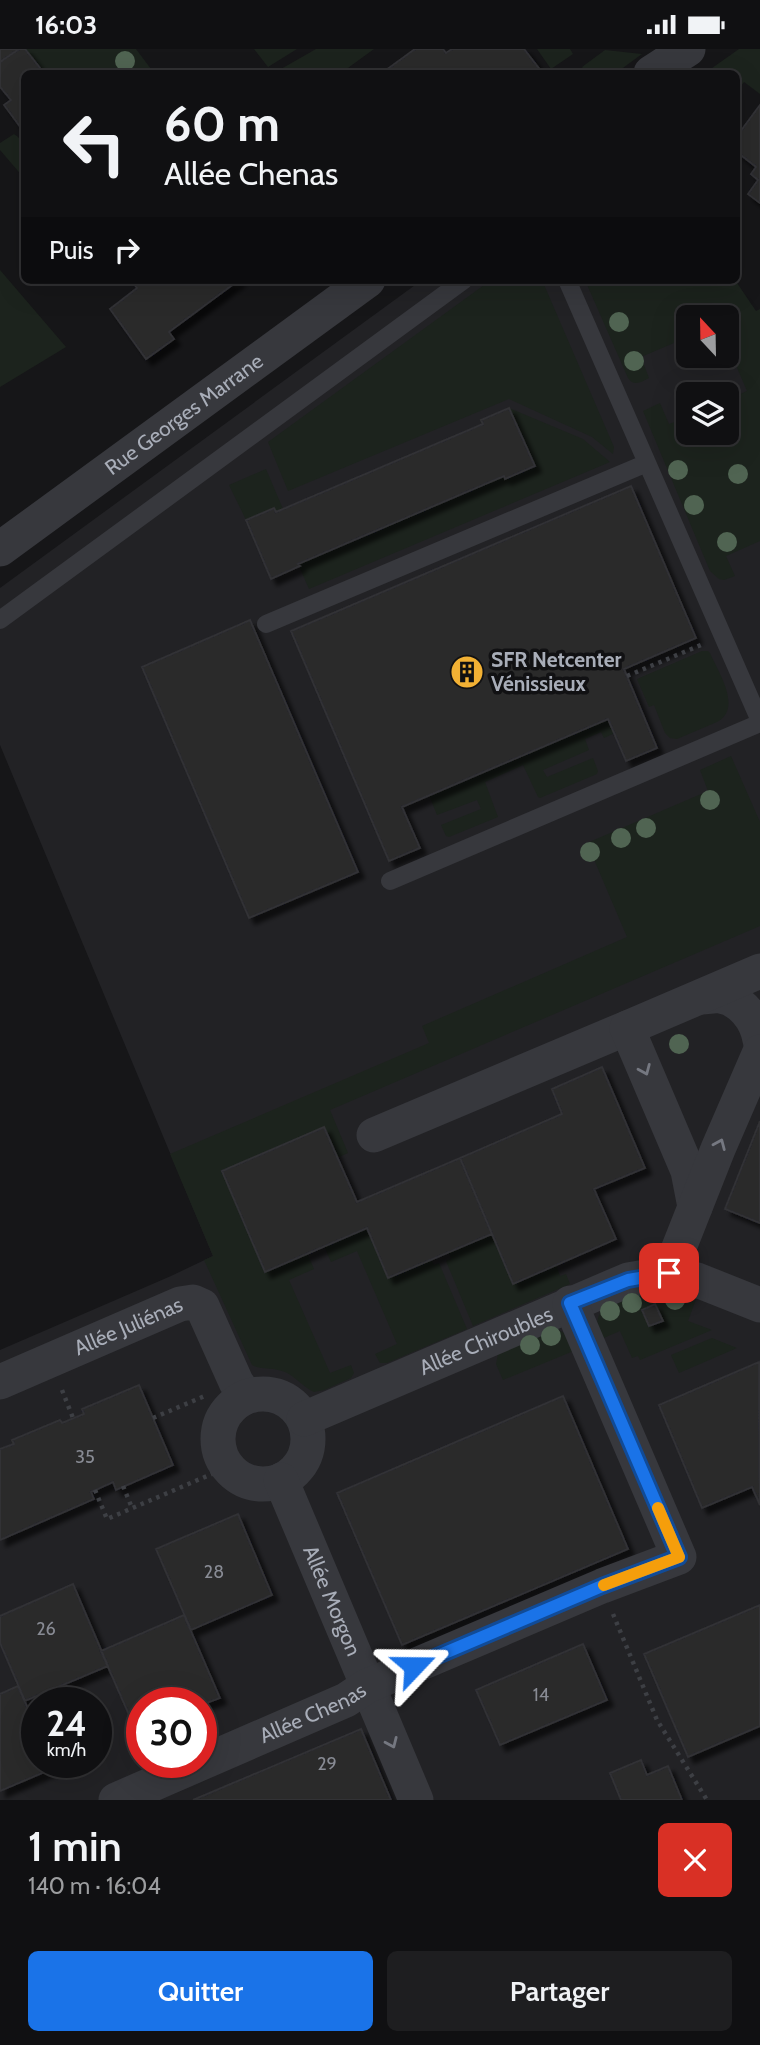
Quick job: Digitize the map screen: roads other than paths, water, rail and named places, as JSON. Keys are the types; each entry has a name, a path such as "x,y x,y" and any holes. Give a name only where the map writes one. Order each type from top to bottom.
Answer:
{"street":[{"path":"656,70 688,49"},
{"name":"Rue Georges Marrane","path":"0,549 363,284"},
{"path":"374,1135 760,971"},
{"path":"702,997 720,996 736,1002 758,1027 760,1040"},
{"path":"627,1028 688,1171 695,1207"},
{"path":"669,1273 760,1052"},
{"name":"Allée Chiroubles","path":"304,1419 628,1280 669,1273 697,1280 760,1305"},
{"name":"Allée Juliénas","path":"0,1382 180,1304 193,1302 202,1306 241,1390"},
{"name":"Allée Chenas","path":"116,1800 346,1700 367,1686 602,1586 679,1557 570,1303"},
{"path":"241,1390 279,1397 294,1405 304,1419 308,1433 303,1461 294,1472 281,1480 267,1484 252,1483 239,1477 228,1467 220,1453 218,1436 222,1420 241,1390"},
{"name":"Allée Morgon","path":"281,1480 416,1800"}],"lane":[{"path":"0,620 459,284"},
{"path":"390,881 760,722 569,284"},
{"path":"266,624 647,463"}],"place":[{"name":"SFR Netcenter Vénissieux","path":"467,672"}]}
